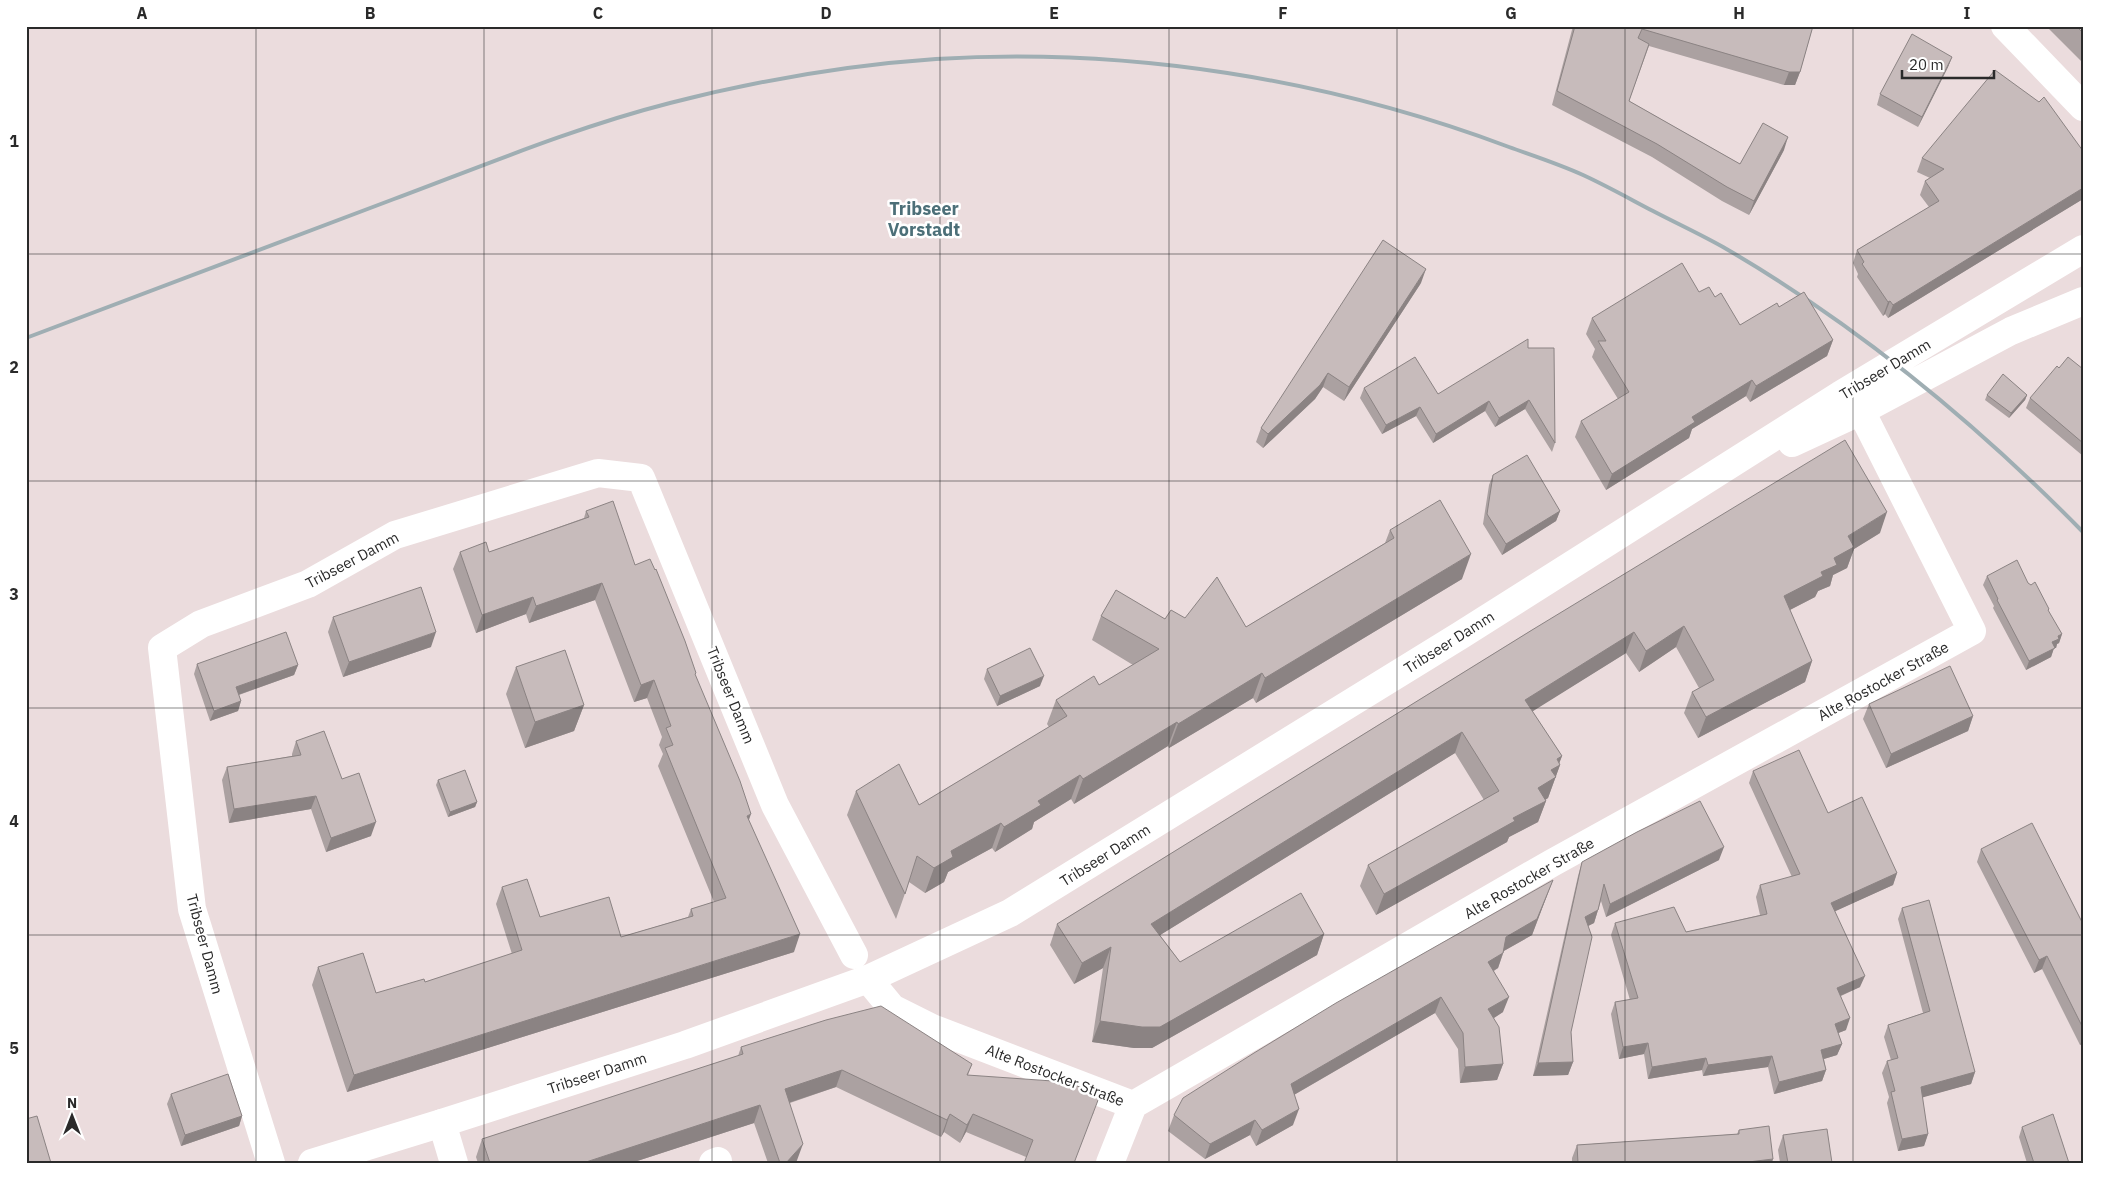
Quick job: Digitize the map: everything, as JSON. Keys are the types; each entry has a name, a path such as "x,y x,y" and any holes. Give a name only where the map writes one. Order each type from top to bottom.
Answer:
{"street":[{"path":"2005,26 2082,108"},
{"name":"Tribseer Damm","path":"312,1163 685,1045 868,979 1010,913 1461,635 1840,395 2083,249"},
{"name":"Tribseer Damm","path":"1689,491 1861,411 2010,331 2083,302"},
{"name":"Alte Rostocker Straße","path":"868,979 892,1008 932,1028 1133,1105 1552,864 1972,631 1861,411"},
{"name":"Tribseer Damm","path":"271,1163 192,910 162,648 201,624 308,584 395,535 598,473 640,478 775,805 854,955"},
{"path":"1110,1163 1133,1105"},
{"path":"442,1123 454,1163"}],"building":[{"path":"1575,26 1813,26 1800,72 1789,72 1642,29 1638,38 1649,44 1629,101 1740,164 1763,123 1788,137 1754,201 1727,187 1657,144 1557,91"},
{"path":"2076,26 2083,26 2083,33"},
{"path":"1912,34 1952,57 1922,117 1880,94"},
{"path":"1995,70 2039,102 2044,97 2083,151 2083,188 1893,305 1890,301 1888,302 1862,264 1864,262 1857,250 1939,201 1925,181 1944,169 1922,158"},
{"path":"1383,240 1426,269 1349,387 1328,373 1320,385 1268,434 1261,428"},
{"path":"1682,263 1699,292 1709,287 1715,297 1721,293 1740,325 1777,303 1779,307 1804,292 1833,340 1756,386 1752,380 1692,417 1695,422 1612,474 1581,421 1629,392 1598,341 1606,341 1592,318"},
{"path":"1528,339 1528,348 1554,348 1555,443 1529,400 1499,418 1489,401 1436,434 1420,407 1386,425 1364,388 1415,357 1438,394"},
{"path":"2068,357 2083,369 2083,443 2030,398 2057,366 2059,368"},
{"path":"2003,374 2027,395 2011,413 1987,395"},
{"path":"1845,440 1887,512 1848,536 1854,547 1834,558 1837,565 1821,572 1823,576 1784,596 1812,661 1706,717 1692,692 1714,680 1684,626 1646,651 1634,632 1525,700 1562,756 1557,759 1560,765 1551,770 1556,777 1538,788 1546,801 1513,818 1515,821 1384,894 1368,865 1499,791 1462,732 1151,924 1180,962 1301,893 1324,934 1160,1027 1142,1027 1100,1021 1111,947 1082,963 1057,924 1532,630"},
{"path":"1527,455 1560,511 1506,544 1487,514 1493,475"},
{"path":"1440,500 1471,554 1265,678 1262,673 1083,779 1080,775 1038,801 1041,805 1004,827 1001,823 951,851 953,857 934,868 917,856 905,894 856,791 899,764 919,805 1067,716 1056,700 1094,676 1099,685 1159,649 1101,616 1116,590 1165,619 1171,610 1185,618 1217,577 1246,627 1394,538 1390,530"},
{"path":"613,501 635,565 650,559 656,569 685,641 695,674 740,781 751,814 747,816 800,934 354,1075 318,967 363,953 376,993 424,979 425,982 522,950 502,887 527,879 540,917 609,897 621,937 693,916 691,909 726,898 665,748 673,745 666,728 671,726 654,680 641,685 602,583 536,606 533,597 482,615 460,552 486,542 489,552 589,517 586,511"},
{"path":"2017,560 2028,583 2031,585 2035,582 2062,634 2058,636 2059,639 2052,642 2055,648 2029,661 1997,600 1987,576"},
{"path":"421,587 436,632 349,662 333,617"},
{"path":"286,632 298,665 236,687 241,701 214,711 197,664"},
{"path":"1030,648 1044,676 1000,696 987,669"},
{"path":"565,650 584,705 535,722 516,667"},
{"path":"1950,666 1973,716 1891,754 1869,704"},
{"path":"324,731 342,779 359,773 376,822 331,838 316,796 234,809 227,767 301,755 296,741"},
{"path":"1799,750 1828,813 1862,797 1897,873 1831,903 1865,976 1837,988 1850,1018 1835,1024 1842,1044 1821,1050 1826,1070 1779,1082 1772,1056 1708,1065 1706,1058 1652,1067 1648,1043 1623,1047 1615,1002 1638,998 1615,923 1674,907 1686,932 1767,914 1760,885 1800,874 1753,771"},
{"path":"465,770 477,802 450,812 438,780"},
{"path":"1700,801 1724,847 1610,904 1604,884 1598,910 1585,917 1592,937 1571,1032 1573,1062 1538,1063 1582,862"},
{"path":"2032,823 2083,924 2083,1028 2047,956 2039,960 1981,849"},
{"path":"1553,880 1537,919 1506,937 1503,953 1488,962 1509,997 1488,1009 1499,1027 1503,1064 1465,1067 1463,1033 1441,997 1291,1084 1299,1109 1262,1130 1255,1120 1210,1144 1174,1115 1183,1098 1254,1053 1336,1003"},
{"path":"1929,900 1975,1072 1921,1087 1928,1134 1902,1139 1891,1092 1895,1091 1887,1061 1898,1058 1888,1025 1930,1011 1902,908"},
{"path":"881,1006 972,1064 967,1075 1067,1082 1100,1095 1074,1163 1024,1163 1033,1140 973,1114 967,1125 950,1114 947,1120 842,1070 785,1089 803,1144 786,1163 780,1163 760,1105 583,1163 490,1163 482,1139 743,1054 741,1047 826,1020"},
{"path":"228,1074 242,1116 185,1135 171,1094"},
{"path":"2053,1114 2069,1163 2034,1163 2022,1127"},
{"path":"37,1116 51,1163 26,1163 26,1119"},
{"path":"1769,1126 1773,1159 1740,1163 1578,1163 1577,1145 1739,1134 1739,1130"},
{"path":"1827,1129 1832,1163 1788,1163 1783,1135"}],"railway":[{"path":"26,338 531,147 600,123 670,103 802,75 869,65 936,59 1082,58 1155,64 1227,73 1299,86 1370,103 1440,123 1509,147 1565,167 1601,184 1723,247 1772,277 1867,342 1957,414 2000,452 2083,532"}],"district":[{"name":"Tribseer Vorstadt","path":"924,218"}]}
